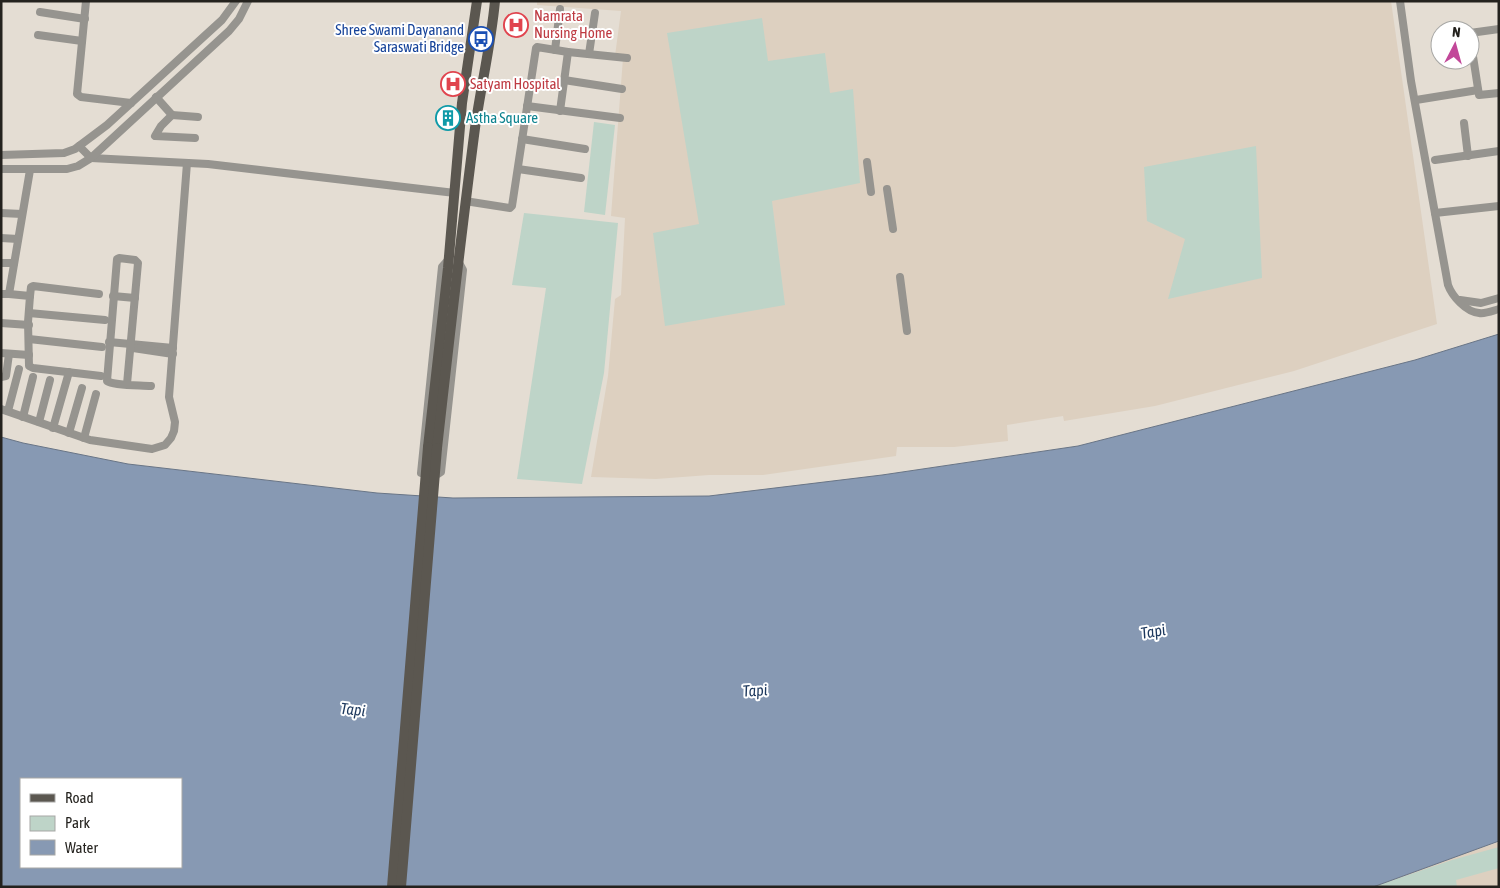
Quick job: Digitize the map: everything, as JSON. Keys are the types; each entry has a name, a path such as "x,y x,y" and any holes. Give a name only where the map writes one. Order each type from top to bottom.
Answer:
{"main road":[{"path":"392,887 433,447 453,260 455,193 462,103 477,1"},
{"path":"453,260 466,198 479,95 487,57 494,1"},
{"path":"455,193 466,198"},
{"path":"401,887 433,447"}],"street":[{"path":"86,1 77,94 78,96 131,103"},
{"path":"1,155 64,153 92,138 222,20 236,1"},
{"path":"1,169 67,169 78,166 91,158 230,30 239,19 248,1"},
{"path":"1400,1 1411,81 1416,100 1448,285 1458,300 1476,313 1487,313 1499,309"},
{"path":"555,50 560,9"},
{"path":"40,12 85,19"},
{"path":"589,54 595,13"},
{"path":"1480,32 1498,31"},
{"path":"38,35 82,41"},
{"path":"466,198 511,207 534,51 537,47 627,58"},
{"path":"560,111 568,52"},
{"path":"1475,70 1479,95 1499,93"},
{"path":"564,80 622,89"},
{"path":"1416,100 1478,90"},
{"path":"156,97 172,115 198,117"},
{"path":"526,106 620,118"},
{"path":"172,115 155,136 195,138"},
{"path":"1464,123 1468,156"},
{"path":"522,139 585,148"},
{"path":"79,146 91,158 187,163 455,193"},
{"path":"1435,160 1499,151"},
{"path":"867,162 871,192"},
{"path":"19,369 4,410 84,438 152,449 165,445 174,431 175,422 169,397 187,163"},
{"path":"518,169 581,178"},
{"path":"30,170 14,264 5,294 30,296"},
{"path":"887,189 893,229"},
{"path":"1435,213 1499,206"},
{"path":"1,213 22,214"},
{"path":"1,238 18,239"},
{"path":"127,384 129,345 138,263 135,260 118,258 107,381 110,383 151,386"},
{"path":"453,260 463,270 441,472 438,474 421,473 442,267 453,260"},
{"path":"1,263 14,264"},
{"path":"900,278 907,331"},
{"path":"100,294 31,287 28,313 29,366 102,376"},
{"path":"114,296 135,298"},
{"path":"1458,300 1481,302 1499,298"},
{"path":"28,313 105,320"},
{"path":"1,323 29,325"},
{"path":"29,339 102,347"},
{"path":"109,342 173,351"},
{"path":"1,377 6,376 5,353 29,355"},
{"path":"53,428 69,372"},
{"path":"23,417 34,377"},
{"path":"38,422 50,380"},
{"path":"69,433 82,388"},
{"path":"84,438 96,394"}],"shaded area":[{"path":"537,1 1391,1 1437,324 1294,371 1155,406 1064,421 1063,416 1007,425 1008,441 954,447 897,447 896,456 763,475 709,475 656,479 591,477 608,376 615,299 621,295 625,218 611,216 623,58 615,56 621,11 537,5"},
{"path":"1499,842 1499,887 1357,887"}],"green space":[{"path":"762,18 768,61 825,53 830,93 853,89 860,183 772,201 785,305 665,326 653,233 699,224 667,33"},
{"path":"594,122 615,125 605,215 584,212"},
{"path":"1256,146 1262,278 1168,299 1185,239 1147,221 1144,167"},
{"path":"524,213 618,223 604,373 582,484 517,479 546,288 512,285"},
{"path":"1499,847 1499,868 1456,880 1457,887 1373,887 1452,860"}],"water":[{"name":"Tapi","path":"1499,334 1499,841 1373,887 1,887 1,437 128,464 377,493 453,498 709,496 882,475 1078,446 1415,360"}],"place":[{"name":"Namrata Nursing Home","path":"516,25"},
{"name":"Shree Swami Dayanand Saraswati Bridge","path":"481,39"},
{"name":"Satyam Hospital","path":"453,84"},
{"name":"Astha Square","path":"448,118"}]}
